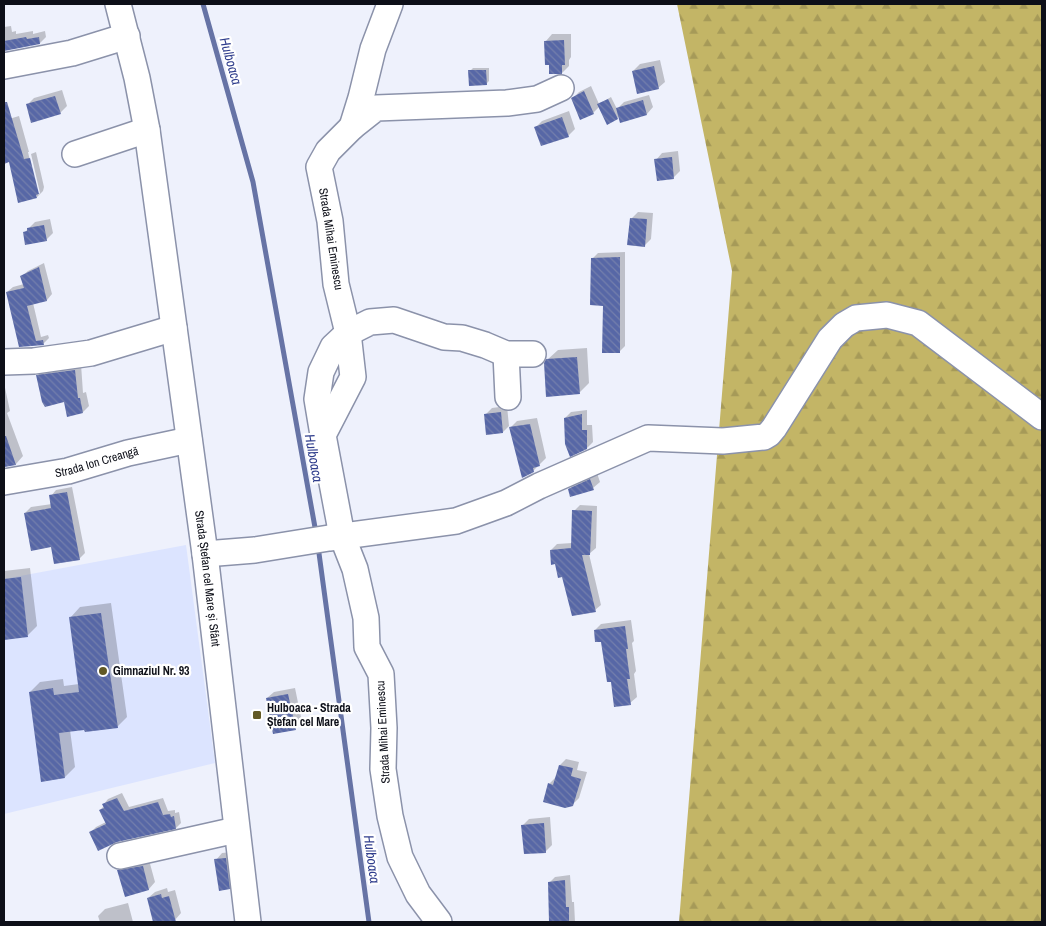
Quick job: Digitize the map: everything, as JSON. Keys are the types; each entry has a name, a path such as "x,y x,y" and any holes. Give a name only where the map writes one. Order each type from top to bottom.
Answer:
{"street":[{"name":"Strada Ștefan cel Mare și Sfânt","path":"118,4 138,78 147,130 204,554 248,922"},
{"name":"Strada Mihai Eminescu","path":"352,127 374,49 390,4"},
{"path":"4,66 72,53 127,36"},
{"name":"Strada Mihai Eminescu","path":"440,922 418,894 400,857 392,825 383,769 384,728 380,674 367,647 366,618 355,569 336,537 323,435 353,378 348,333 336,284 330,222 319,168 328,151 352,127 376,108 507,103 537,99 561,88"},
{"path":"75,154 147,130"},
{"path":"204,554 255,550 456,521 506,503 613,452 648,438 723,441 764,437 769,434 830,339 844,325 856,318 887,315 918,323 1042,417"},
{"path":"348,333 370,322 394,320 444,337 462,338 506,354 533,354"},
{"path":"4,362 34,361 91,353 174,328"},
{"path":"506,354 508,397"},
{"name":"Strada Ion Creangă","path":"4,482 68,471 128,452 188,440"},
{"path":"120,856 236,830"}],"shaded area":[{"name":"Gimnaziul Nr. 93","path":"186,545 215,763 4,814 4,579"}],"green space":[{"path":"677,4 1042,4 1042,922 679,922 732,271"}],"building":[{"path":"26,37 27,39 39,37 40,44 4,51 4,41"},
{"path":"564,40 565,65 562,65 562,74 549,74 549,65 545,65 544,41"},
{"path":"654,66 659,89 637,94 632,71"},
{"path":"468,70 486,70 487,85 469,86"},
{"path":"584,91 594,114 580,120 571,98"},
{"path":"55,96 61,114 31,123 26,104"},
{"path":"608,99 618,119 607,125 597,104"},
{"path":"643,100 647,115 620,123 616,108"},
{"path":"4,102 7,102 24,159 30,158 39,194 36,195 37,198 18,203 9,162 4,164"},
{"path":"562,117 569,137 541,146 534,127"},
{"path":"672,157 674,179 657,181 654,159"},
{"path":"630,218 647,219 645,247 627,245"},
{"path":"44,225 47,241 25,245 23,232 27,231 27,228"},
{"path":"620,257 620,353 602,353 603,306 590,305 591,258"},
{"path":"39,267 47,301 27,306 36,341 43,340 44,345 19,347 6,292 24,288 20,276"},
{"path":"577,357 580,394 546,397 544,363 546,359"},
{"path":"75,370 78,398 80,398 83,413 67,417 64,402 45,407 42,402 36,375"},
{"path":"501,412 503,433 486,435 484,414"},
{"path":"582,414 582,430 587,430 587,449 570,457 565,444 564,418"},
{"path":"530,424 540,466 533,468 534,472 522,478 509,427"},
{"path":"4,436 6,436 16,465 4,467"},
{"path":"590,479 594,490 570,497 568,489"},
{"path":"67,492 80,560 54,564 51,547 31,551 24,513 51,508 49,495"},
{"path":"572,510 592,511 590,555 582,555 596,612 572,616 562,577 558,578 555,564 551,565 550,550 571,548"},
{"path":"21,577 28,637 4,640 4,579"},
{"path":"101,613 118,728 59,733 65,778 41,782 29,692 53,688 54,695 79,692 69,617"},
{"path":"625,626 630,679 627,679 631,705 614,707 611,682 607,682 601,642 595,642 594,630"},
{"path":"288,694 296,730 273,734 266,698"},
{"path":"559,765 573,768 571,776 581,779 573,806 565,808 543,802 548,783 553,785"},
{"path":"117,798 124,811 158,802 163,815 170,814 171,817 174,816 176,829 117,842 98,851 89,832 106,824 99,810 104,808 102,804"},
{"path":"544,823 546,853 524,854 521,825"},
{"path":"226,858 230,889 219,891 214,859"},
{"path":"143,866 149,890 125,897 117,870"},
{"path":"565,880 566,907 569,907 569,922 549,922 548,882"},
{"path":"161,894 162,898 169,896 176,922 153,922 147,898"}],"waterway":[{"name":"Hulboaca","path":"203,4 253,182 316,533"},
{"name":"Hulboaca","path":"318,546 369,922"}],"place":[{"name":"Gimnaziul Nr. 93","path":"103,671"},
{"name":"Hulboaca - Strada Ștefan cel Mare","path":"257,715"}]}
